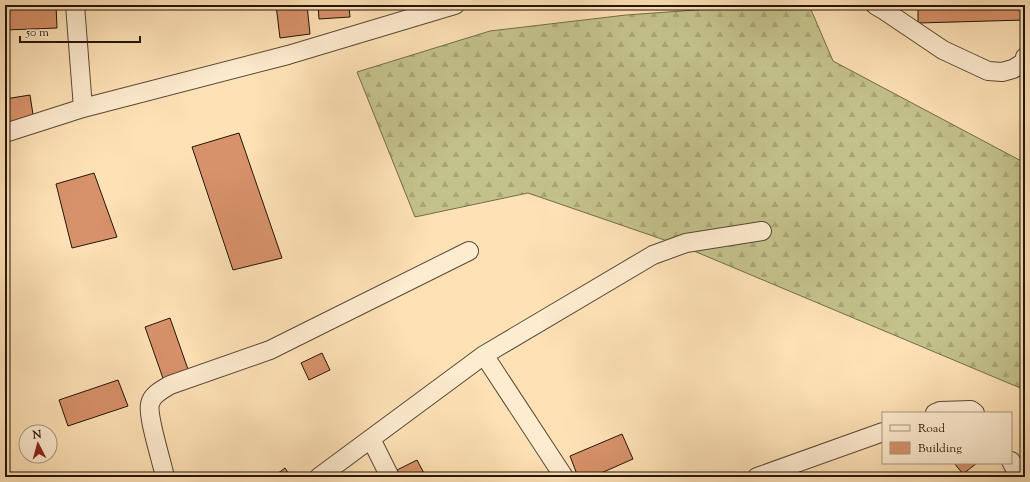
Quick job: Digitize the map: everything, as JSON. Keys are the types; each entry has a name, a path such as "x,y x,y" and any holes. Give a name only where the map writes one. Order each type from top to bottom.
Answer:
{"street":[{"path":"75,5 83,108"},
{"path":"5,133 83,108 288,55 455,5"},
{"path":"875,5 943,50 988,71 1002,72 1013,69 1024,62 1025,57"},
{"path":"319,477 484,355 653,255 686,243 762,230"},
{"path":"165,477 150,417 150,403 157,392 177,383 270,350 470,251"},
{"path":"484,355 564,477"},
{"path":"938,412 971,410 974,412"},
{"path":"757,477 882,432"},
{"path":"370,439 390,477"},
{"path":"1012,463 1019,477"}],"green space":[{"path":"765,5 809,5 833,61 1025,163 1025,390 682,246 528,193 415,217 357,72 490,31 626,15"}],"building":[{"path":"5,5 56,5 57,28 5,30"},
{"path":"276,5 307,5 310,34 280,38"},
{"path":"318,5 349,5 350,17 319,19"},
{"path":"918,5 1025,5 1025,20 918,23"},
{"path":"30,95 34,121 5,126 5,99"},
{"path":"239,133 282,258 233,270 192,147"},
{"path":"94,173 117,237 72,248 56,184"},
{"path":"170,318 190,375 165,384 145,327"},
{"path":"322,353 330,370 309,380 301,363"},
{"path":"118,380 128,406 68,426 59,400"},
{"path":"622,434 633,459 592,477 578,477 570,456"},
{"path":"417,460 426,477 400,477 397,470"},
{"path":"955,464 976,464 963,474"},
{"path":"285,468 291,477 273,477"}]}
